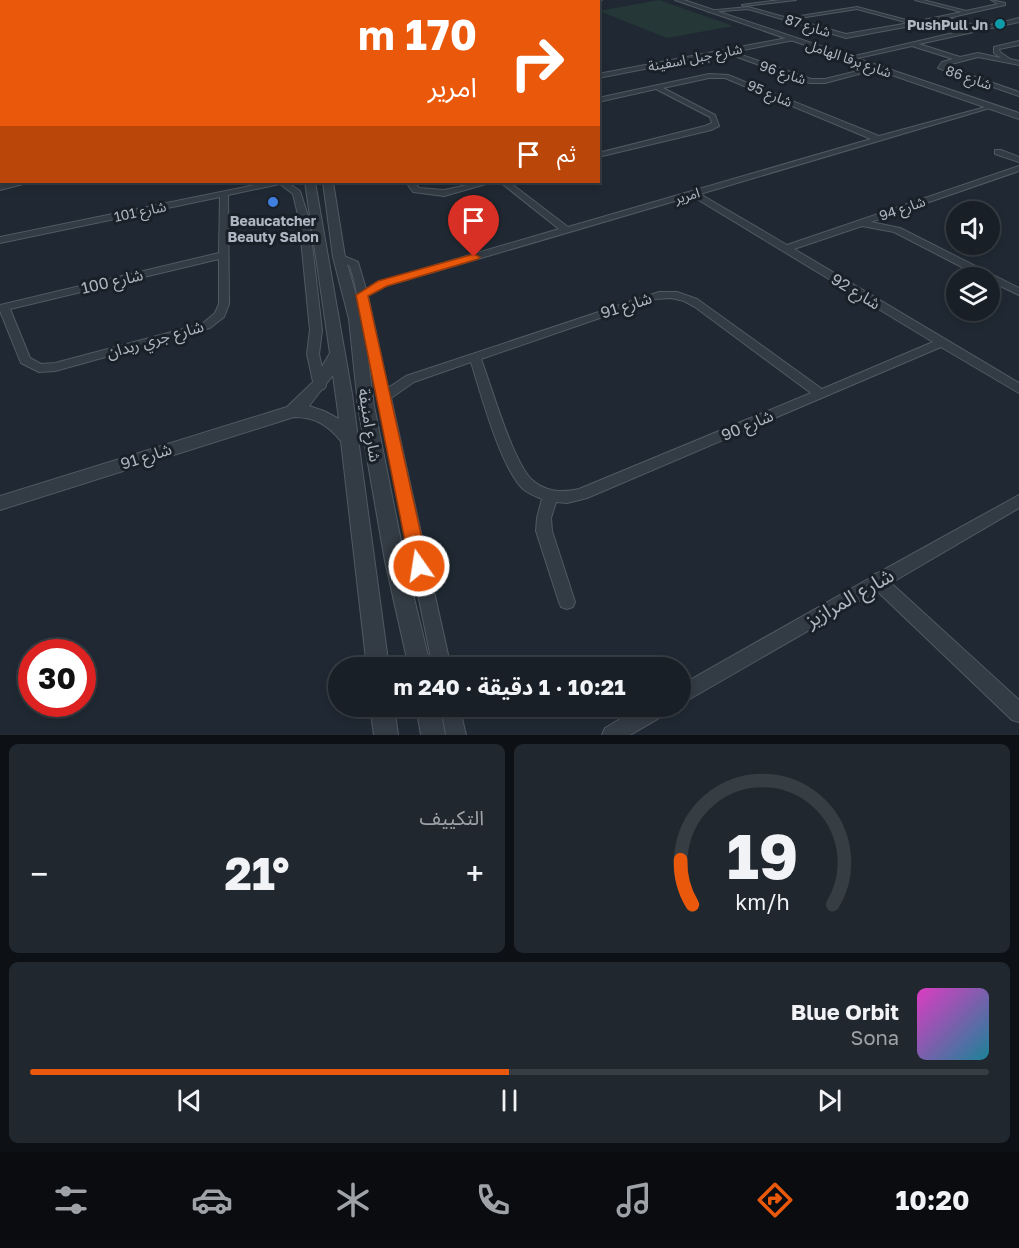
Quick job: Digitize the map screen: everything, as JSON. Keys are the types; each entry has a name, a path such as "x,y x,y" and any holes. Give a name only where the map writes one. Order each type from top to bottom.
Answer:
{"street":[{"path":"344,0 363,0"},
{"name":"شارع برقا الهامل","path":"678,0 1019,116"},
{"name":"شارع 87","path":"707,10 794,0"},
{"path":"917,0 968,12"},
{"name":"شارع 87","path":"707,10 744,8 846,36 1003,4 993,0"},
{"path":"786,18 853,8 915,23"},
{"name":"شارع 87","path":"942,18 982,28"},
{"path":"849,58 1019,20"},
{"name":"شارع جبل اسفينة","path":"600,76 792,39"},
{"name":"شارع 86","path":"1008,59 995,49 1019,43"},
{"name":"شارع 86","path":"912,44 960,59"},
{"name":"شارع 96","path":"725,51 810,81 825,81 878,68"},
{"name":"شارع 86","path":"1008,59 974,55 944,63 940,67 1019,94"},
{"path":"1008,59 1019,63"},
{"name":"شارع 95","path":"600,100 709,76 731,77 879,139"},
{"path":"600,155 708,128 716,124 713,116 657,87"},
{"name":"امرير","path":"362,294 382,284 992,106"},
{"path":"998,152 1019,160"},
{"name":"شارع 94","path":"786,249 1019,168"},
{"path":"0,187 22,183"},
{"name":"شارع 101","path":"0,240 276,183"},
{"path":"282,183 313,209"},
{"name":"شارع امنيفة","path":"310,183 350,440 377,657"},
{"name":"شارع امنيفة","path":"328,183 339,257 356,326 366,406 394,561 417,657"},
{"path":"411,183 416,190 432,193 484,183"},
{"path":"505,183 566,230"},
{"name":"شارع جري ربدان","path":"2,307 28,364 39,368 64,365 196,330 214,321 220,315 224,304 224,193"},
{"name":"شارع 92","path":"693,193 1019,389"},
{"path":"298,198 304,219 316,330 313,358 320,386"},
{"path":"862,222 897,230 1019,292"},
{"name":"شارع 100","path":"2,307 224,255"},
{"path":"339,257 354,264 362,294 440,657"},
{"path":"356,326 362,294"},
{"name":"شارع 91","path":"385,396 411,380 474,357 653,296 673,295 699,304 821,394"},
{"name":"شارع 90","path":"550,496 566,498 582,494 942,343"},
{"name":"شارع 91","path":"293,411 310,399 320,386 336,355"},
{"path":"474,357 520,476 532,488 550,496 544,518 544,531 567,602"},
{"name":"شارع 91","path":"381,380 411,380"},
{"name":"شارع 91","path":"0,503 293,411 322,414 338,424 350,440"},
{"name":"شارع المرازيز","path":"691,689 877,580 1019,501"},
{"path":"877,580 1019,713"},
{"path":"384,717 386,735"},
{"path":"433,717 441,734"},
{"path":"441,734 446,717"},
{"path":"612,735 642,717"}],"shaded area":[{"path":"659,0 733,26 667,38 600,11"}],"place":[{"name":"PushPull Jn","path":"1000,24"},
{"name":"Beaucatcher Beauty Salon","path":"273,202"}],"route":[{"path":"419,566 362,295 376,286 474,257"}]}
